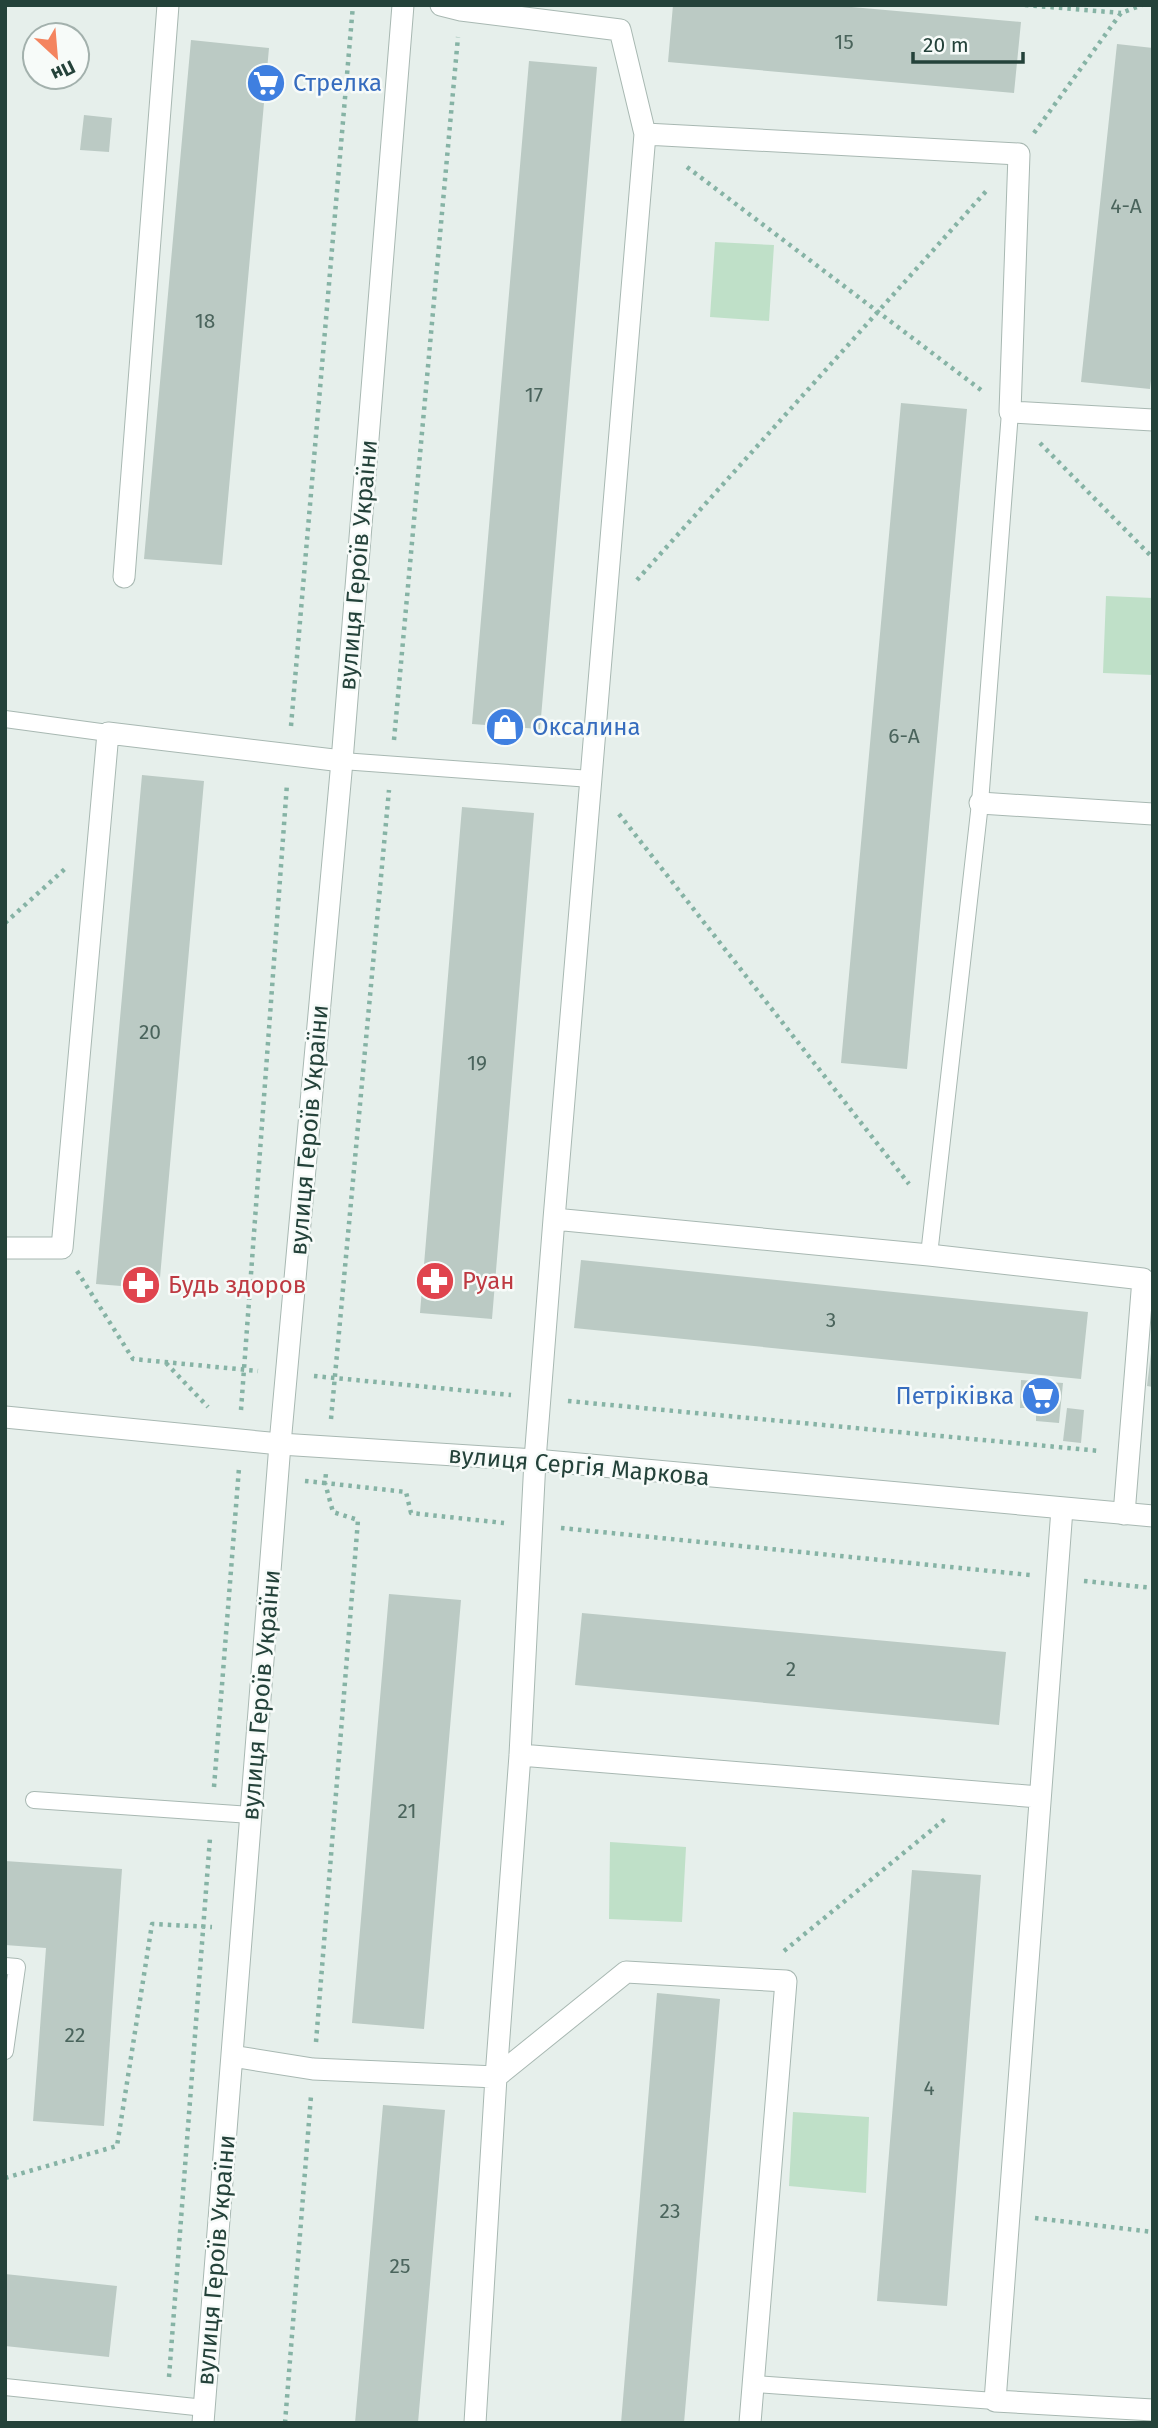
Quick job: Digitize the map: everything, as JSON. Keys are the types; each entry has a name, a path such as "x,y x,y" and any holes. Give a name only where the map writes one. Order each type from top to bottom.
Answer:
{"street":[{"path":"124,577 168,5"},
{"name":"вулиця Героїв України","path":"204,2415 280,1444 342,761 403,5"},
{"path":"441,5 461,10 620,30 645,134 535,1460 520,1755 496,2077 475,2423"},
{"path":"645,134 1019,154 1010,412 1153,420"},
{"path":"5,1248 62,1248 108,733 342,761"},
{"path":"980,803 1153,814"},
{"path":"554,1219 1148,1279 1124,1514"},
{"name":"вулиця Сергія Маркова","path":"5,1417 280,1444 535,1460 1153,1516"},
{"path":"1062,1509 995,2401 1153,2410"},
{"path":"520,1755 1039,1797"},
{"path":"232,2056 313,2069 496,2077 626,1972 786,1981 751,2423"}],"lane":[{"path":"929,1255 980,803 1010,412"},
{"path":"5,719 108,733"},
{"path":"342,761 591,779"},
{"path":"34,1800 251,1815"},
{"path":"5,1966 17,1966 5,2051"},
{"path":"755,2384 995,2401"},
{"path":"5,2387 167,2405 204,2415"}],"path":[{"path":"167,2405 239,1479 239,1439 289,755 354,5"},
{"path":"1025,5 1121,13 1142,5"},
{"path":"605,616 1019,154 1121,13"},
{"path":"645,134 1010,412 1153,558"},
{"path":"591,779 934,1215"},
{"path":"5,923 99,838"},
{"path":"62,1248 133,1359 262,1371"},
{"path":"165,1362 239,1439"},
{"path":"313,1376 1129,1454"},
{"path":"285,2423 358,1520 332,1512 325,1483 406,1492 411,1513 1153,1588"},
{"path":"750,1979 978,1792"},
{"path":"5,2178 117,2146 152,1924 213,1927"},
{"path":"1008,2215 1153,2232"}],"green space":[{"path":"715,242 774,245 769,321 710,317"},
{"path":"1106,596 1153,598 1153,675 1103,673"},
{"path":"610,1842 686,1847 682,1922 609,1919"},
{"path":"793,2112 869,2117 866,2193 789,2186"}],"building":[{"path":"673,5 829,5 1021,22 1014,93 668,62"},
{"path":"191,40 269,48 222,565 144,559"},
{"path":"1117,44 1153,48 1153,364 1150,389 1081,382"},
{"path":"529,61 597,67 540,729 472,724"},
{"path":"84,115 112,118 109,152 80,150"},
{"path":"901,403 967,409 907,1069 841,1063"},
{"path":"142,775 204,781 159,1289 96,1284"},
{"path":"462,807 534,813 492,1319 420,1313"},
{"path":"581,1260 1088,1312 1081,1379 574,1328"},
{"path":"1151,1353 1153,1354 1153,1387 1147,1386"},
{"name":"Петріківка","path":"1021,1380 1063,1383 1059,1423 1036,1421 1036,1408 1020,1408"},
{"name":"Петріківка","path":"1067,1408 1084,1410 1081,1443 1063,1441"},
{"path":"389,1594 461,1600 424,2029 352,2023"},
{"path":"582,1613 1006,1652 999,1725 575,1685"},
{"path":"5,1861 122,1869 104,2126 33,2121 46,1948 5,1945"},
{"path":"912,1870 981,1875 947,2306 877,2301"},
{"path":"657,1993 720,1999 684,2423 621,2423"},
{"path":"383,2105 445,2110 418,2423 355,2423"},
{"path":"5,2274 117,2286 109,2357 5,2346"}],"place":[{"name":"Стрелка","path":"266,83"},
{"name":"Оксалина","path":"505,727"},
{"name":"Руан","path":"435,1281"},
{"name":"Будь здоров","path":"141,1285"},
{"name":"Петріківка","path":"1041,1396"}]}
